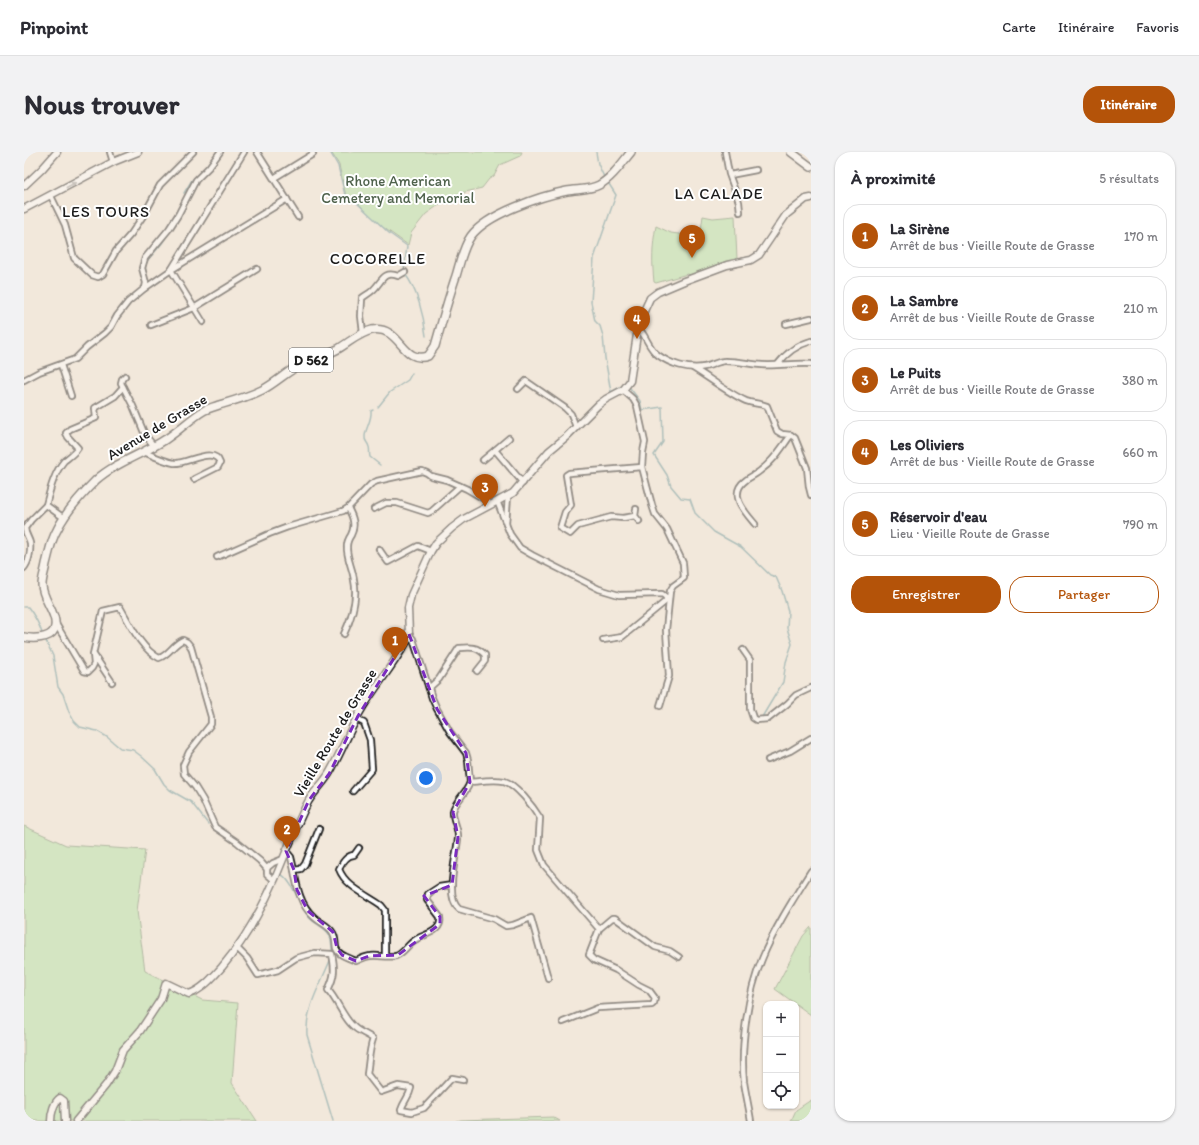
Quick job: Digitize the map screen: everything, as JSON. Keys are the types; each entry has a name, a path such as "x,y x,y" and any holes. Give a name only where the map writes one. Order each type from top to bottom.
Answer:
{"main road":[{"name":"Avenue de Grasse","path":"56,624 42,585 51,546 57,530 64,518 96,480 166,440 206,409 249,396 302,364 330,353 363,333 371,330 382,330 395,337 413,357 417,358 428,356 435,346 467,242 476,230 484,224 509,211 546,196 592,188 598,185 610,176 631,152"},
{"path":"791,152 811,167"},
{"path":"24,637 30,638 48,636 54,632 56,624"}],"street":[{"path":"24,186 57,152"},
{"path":"110,152 113,162"},
{"path":"24,209 113,162 138,152"},
{"path":"51,196 65,225 74,258 92,275 98,277 103,274 116,251 131,234 145,213 160,185 193,152"},
{"path":"147,287 142,268 145,258 169,229 196,180 209,167 220,152"},
{"path":"171,270 244,152"},
{"path":"257,152 298,217"},
{"path":"725,152 730,175 737,194 740,212"},
{"path":"274,178 313,154"},
{"path":"730,175 756,170"},
{"path":"660,706 669,676 666,630 670,591 673,586 684,578 683,563 670,535 655,514 642,467 645,442 638,406 623,390 630,381 638,328 650,298 658,292 690,278 727,265 751,260 759,255 764,249 786,215 806,199 811,198"},
{"path":"25,380 39,372 61,365 75,358 105,333 111,327 117,316 128,302 147,287 171,270 287,199"},
{"path":"151,324 194,308 257,269"},
{"path":"171,270 203,322"},
{"path":"363,333 361,316 362,298 373,290 386,275 393,274 398,276 404,273"},
{"path":"786,324 811,318"},
{"path":"638,328 650,348 658,355 669,361 693,368 734,395 747,401 761,403 767,406 771,412 777,431 796,438 807,468 808,487 811,495"},
{"path":"778,364 783,357 800,344 811,341"},
{"path":"693,368 704,367 723,361 761,365 811,364"},
{"path":"61,365 71,396"},
{"path":"126,376 122,378 121,383 145,434 154,446"},
{"path":"518,389 526,381 565,408 571,414 576,427"},
{"path":"24,568 28,562 30,543 26,536 25,528 46,505 50,489 57,473 64,462 78,448 68,437 66,432 96,418 95,408 115,396 123,387"},
{"name":"Vieille Route de Grasse","path":"76,1121 115,1071 123,1050 140,1031 161,999 166,983 189,994 194,992 214,977 256,918 284,859 286,851 309,800 329,774 356,719 408,639 408,608 411,595 431,551 440,539 452,528 490,504 508,496 523,482 544,455 606,399 623,390"},
{"path":"755,524 739,504 737,497 740,486 771,462 791,435"},
{"path":"484,460 509,438"},
{"path":"495,450 523,482"},
{"path":"144,452 175,464 200,456 216,457 219,460 220,463 218,467 194,479"},
{"path":"635,516 623,518 611,517 578,526 570,534 560,528 565,512 571,505 566,475 570,473 642,467"},
{"path":"217,558 269,534 343,511 348,508 373,482 419,471 460,486 484,499 490,504"},
{"path":"374,508 386,503 396,503 428,513 460,486"},
{"path":"506,526 508,496"},
{"path":"497,501 510,534 520,548 532,555 599,589 618,595 662,594 666,597 666,601 622,637 603,640"},
{"path":"46,505 64,518"},
{"path":"344,634 352,617 355,593 355,580 347,551 347,542 353,529 352,515 348,508"},
{"path":"636,509 635,516 639,522"},
{"path":"379,549 388,562 418,546 431,551"},
{"path":"56,624 84,671 88,672 94,664 93,654 103,610 120,607 136,635 153,655 159,658 164,656 177,642 183,640 188,642 211,717 211,724 189,752 183,765 184,774 195,787 203,800 215,827 237,842 260,861 267,869 267,874 274,880"},
{"path":"409,634 413,639 432,698 441,718 466,753 468,760 470,782 468,789 453,812 458,837 452,885 455,906 459,909 494,919 506,926 531,918 548,978"},
{"path":"429,688 439,679 459,648 476,647 481,650 485,655 485,660 478,671"},
{"path":"743,650 750,660 750,710 753,718 756,720 768,720 796,695 811,688"},
{"path":"93,654 112,682"},
{"path":"353,791 372,769 368,732 364,723 356,719"},
{"path":"768,760 790,751 811,738"},
{"path":"470,782 504,781 511,783 520,791 540,818 538,850 544,865 599,929"},
{"path":"294,870 301,869 305,864 319,829"},
{"path":"359,848 357,853 347,858 341,864 339,869 341,875 347,882 381,905 385,910 385,956"},
{"path":"286,851 291,857 297,890 308,911 333,932 336,939 336,948 342,955 356,961 369,956 398,955 415,940 428,935 440,924 440,917 427,900 428,894 439,887 452,885"},
{"path":"267,869 271,864 278,860 284,859"},
{"path":"260,861 271,864"},
{"path":"751,1121 744,1081 744,1052 747,1015 751,994 768,945 811,871"},
{"path":"563,1022 598,1008 652,1004 654,1002 655,998 649,990 616,970 594,960 589,955 599,929 612,918 615,918 655,947 670,951 679,956"},
{"path":"236,948 247,958 258,975 278,970 296,958 315,953 332,954 335,967 333,979 328,990 354,1027 373,1039 370,1046 367,1074 381,1092 398,1086 411,1088 410,1095 403,1102 401,1110 412,1112 424,1108 452,1078 463,1080"},
{"path":"51,1121 55,1105 57,1100 60,1098 64,1101 65,1121"}],"highlighted area":[{"path":"409,634 437,709 466,753 470,782 453,812 458,837 452,885 424,896 440,917 440,924 398,955 369,956 356,961 342,955 337,948 333,932 308,911 297,890 294,870 286,851 309,800 329,774 358,716"}],"green space":[{"name":"Rhone American Cemetery and Memorial","path":"331,152 522,152 520,156 500,165 494,176 489,179 482,188 453,195 426,214 411,233 408,245 380,225 355,200 348,200 339,165"},
{"path":"703,216 713,218 735,216 737,259 721,263 692,275 687,274 656,283 654,282 653,254 656,226 671,233 700,237"},
{"path":"24,826 66,845 145,850 137,911 145,971 202,1000 238,1003 232,1083 257,1121 24,1121"},
{"path":"811,927 811,1015 799,1006 799,1001 792,1001 775,989 803,936"},
{"path":"811,1100 811,1121 791,1121 796,1110"},
{"path":"553,1117 560,1121 456,1121 461,1120"}],"waterway":[{"path":"330,152 338,166 346,199 349,201 355,201 389,233 407,246 404,270"},
{"path":"596,152 598,164 604,177"},
{"path":"184,193 192,180 209,164"},
{"path":"609,184 616,195 594,258 591,302 595,321 600,326 603,336 611,392 622,386"},
{"path":"176,223 183,211"},
{"path":"147,276 145,267 146,263 168,234"},
{"path":"405,274 413,287 419,303 424,320 426,336"},
{"path":"378,407 390,392 408,380 412,373"},
{"path":"630,388 640,401 642,410 662,407 663,442 654,455 667,475 671,486 681,498 690,499 695,513 714,532 741,547 770,575 776,577 782,591 788,611 787,628 792,644 786,662 783,682 762,717"},
{"path":"373,410 371,411 371,417 365,438 369,447 370,457 380,465"},
{"path":"24,607 28,607 38,622 42,633"},
{"path":"46,641 53,656 58,687 63,694 69,712 74,721 80,727 97,731 120,748 133,750 141,756 155,769 164,784 170,790 191,802 208,824"},
{"path":"282,875 293,888 308,916 329,934 332,952"},
{"path":"331,958 311,1005 307,1025 307,1035 333,1121"}],"place":[{"name":"Réservoir d'eau","path":"692,258"},
{"name":"Les Oliviers","path":"637,339"},
{"name":"Le Puits","path":"485,507"},
{"name":"La Sirène","path":"395,660"},
{"name":"La Sambre","path":"287,849"}],"district":[{"name":"LA CALADE","path":"719,193"},
{"name":"LES TOURS","path":"106,211"},
{"name":"COCORELLE","path":"378,258"}]}
